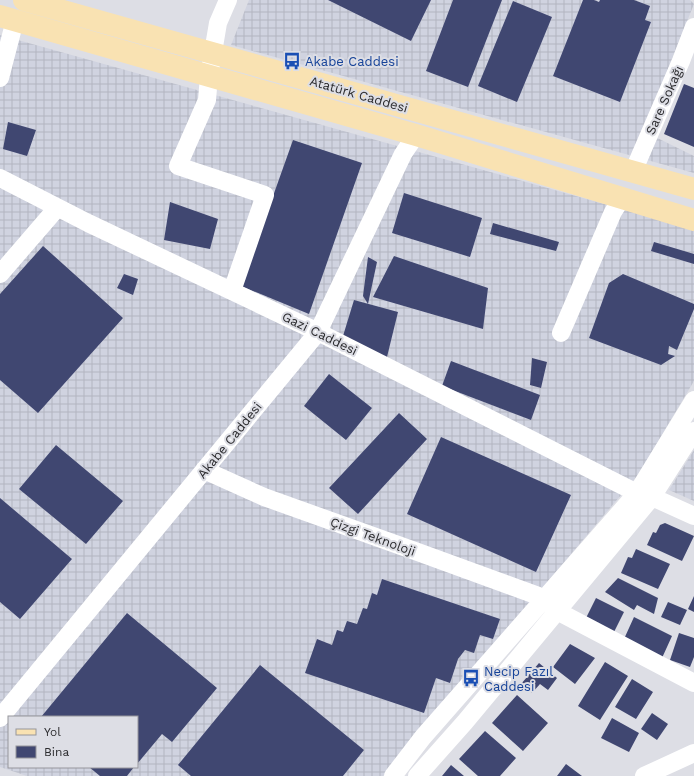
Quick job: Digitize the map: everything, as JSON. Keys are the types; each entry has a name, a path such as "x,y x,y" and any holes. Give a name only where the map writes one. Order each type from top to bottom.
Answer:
{"main road":[{"name":"Atatürk Caddesi","path":"24,0 694,189"},
{"path":"7,18 416,135 694,220"}],"street":[{"path":"228,0 218,23 208,76 207,100 178,166 265,195 232,291"},
{"path":"0,78 7,18"},
{"name":"Sare Sokağı","path":"633,172 688,64 694,27"},
{"name":"Akabe Caddesi","path":"0,718 318,332 403,154 416,135"},
{"name":"Gazi Caddesi","path":"0,178 57,208 318,332 645,495 694,516"},
{"path":"561,333 613,212 622,198"},
{"path":"0,274 57,208"},
{"path":"393,776 423,737 544,598 645,495 694,400"},
{"path":"416,776 465,722 557,611 694,431"},
{"name":"Çizgi Teknoloji","path":"204,470 264,497 544,598"},
{"path":"544,598 557,611 694,683"},
{"path":"644,776 692,758"}],"shaded area":[{"path":"249,0 690,0 694,4 643,131 694,156 694,173 231,45"},
{"path":"0,35 694,229 694,381 638,475 383,776 27,776 0,767"},
{"path":"694,450 694,501 669,490"}],"building":[{"path":"328,0 431,0 411,41"},
{"path":"453,0 502,0 468,87 426,71"},
{"path":"583,0 594,0 599,2 600,0 634,0 650,6 645,20 651,22 620,102 553,76"},
{"path":"513,1 552,17 517,102 478,86"},
{"path":"684,84 694,88 694,147 664,134"},
{"path":"8,122 36,130 27,156 3,149"},
{"path":"293,140 362,163 309,314 241,286"},
{"path":"404,193 482,218 470,257 392,233"},
{"path":"170,202 218,219 210,249 164,240"},
{"path":"493,223 559,242 556,251 490,234"},
{"path":"654,242 694,254 694,264 651,251"},
{"path":"43,246 123,318 38,413 0,380 0,294"},
{"path":"394,256 488,288 483,329 373,297"},
{"path":"368,257 377,262 368,304 363,296"},
{"path":"124,274 138,279 133,295 117,288"},
{"path":"623,274 694,304 694,309 677,350 669,346 668,354 675,356 661,365 589,338 609,283"},
{"path":"354,300 398,312 386,361 343,336"},
{"path":"532,358 547,362 541,388 530,385"},
{"path":"451,361 540,395 531,420 442,386"},
{"path":"329,374 372,408 346,440 304,406"},
{"path":"399,413 427,439 358,514 329,488"},
{"path":"441,437 571,495 536,572 407,514"},
{"path":"56,445 123,501 86,544 19,489"},
{"path":"0,498 72,559 20,619 0,602"},
{"path":"665,523 694,536 682,561 647,545 653,532 656,533 660,525"},
{"path":"636,549 670,564 658,589 621,573 628,557 632,558"},
{"path":"618,578 658,598 654,614 637,605 634,610 605,592"},
{"path":"382,579 500,619 493,639 480,635 474,653 465,650 458,659 450,683 436,678 424,713 305,673 317,639 332,645 337,630 343,632 347,621 357,624 363,608 367,609 372,593 377,595"},
{"path":"694,596 694,612 688,609"},
{"path":"596,598 624,612 614,632 586,618"},
{"path":"668,602 687,610 680,625 661,617"},
{"path":"127,613 217,688 172,742 162,734 138,763 138,716 42,716"},
{"path":"634,617 672,636 662,658 624,639"},
{"path":"679,633 694,638 694,657 690,667 670,660"},
{"path":"570,644 595,658 575,684 553,667"},
{"path":"605,662 628,676 600,720 578,706"},
{"path":"539,663 557,678 548,690 540,684 532,693 521,684"},
{"path":"260,665 364,750 343,776 191,776 178,765"},
{"path":"632,679 653,692 636,719 615,707"},
{"path":"517,695 548,723 523,751 492,723"},
{"path":"652,713 668,724 657,740 641,729"},
{"path":"612,718 639,733 629,752 601,738"},
{"path":"485,731 516,758 500,776 478,776 459,759"},
{"path":"566,764 582,776 557,776"},
{"path":"451,765 464,776 442,776"},
{"path":"90,768 133,768 127,776 100,776"}],"place":[{"name":"Akabe Caddesi","path":"292,61"},
{"name":"Necip Fazıl Caddesi","path":"471,678"}]}
